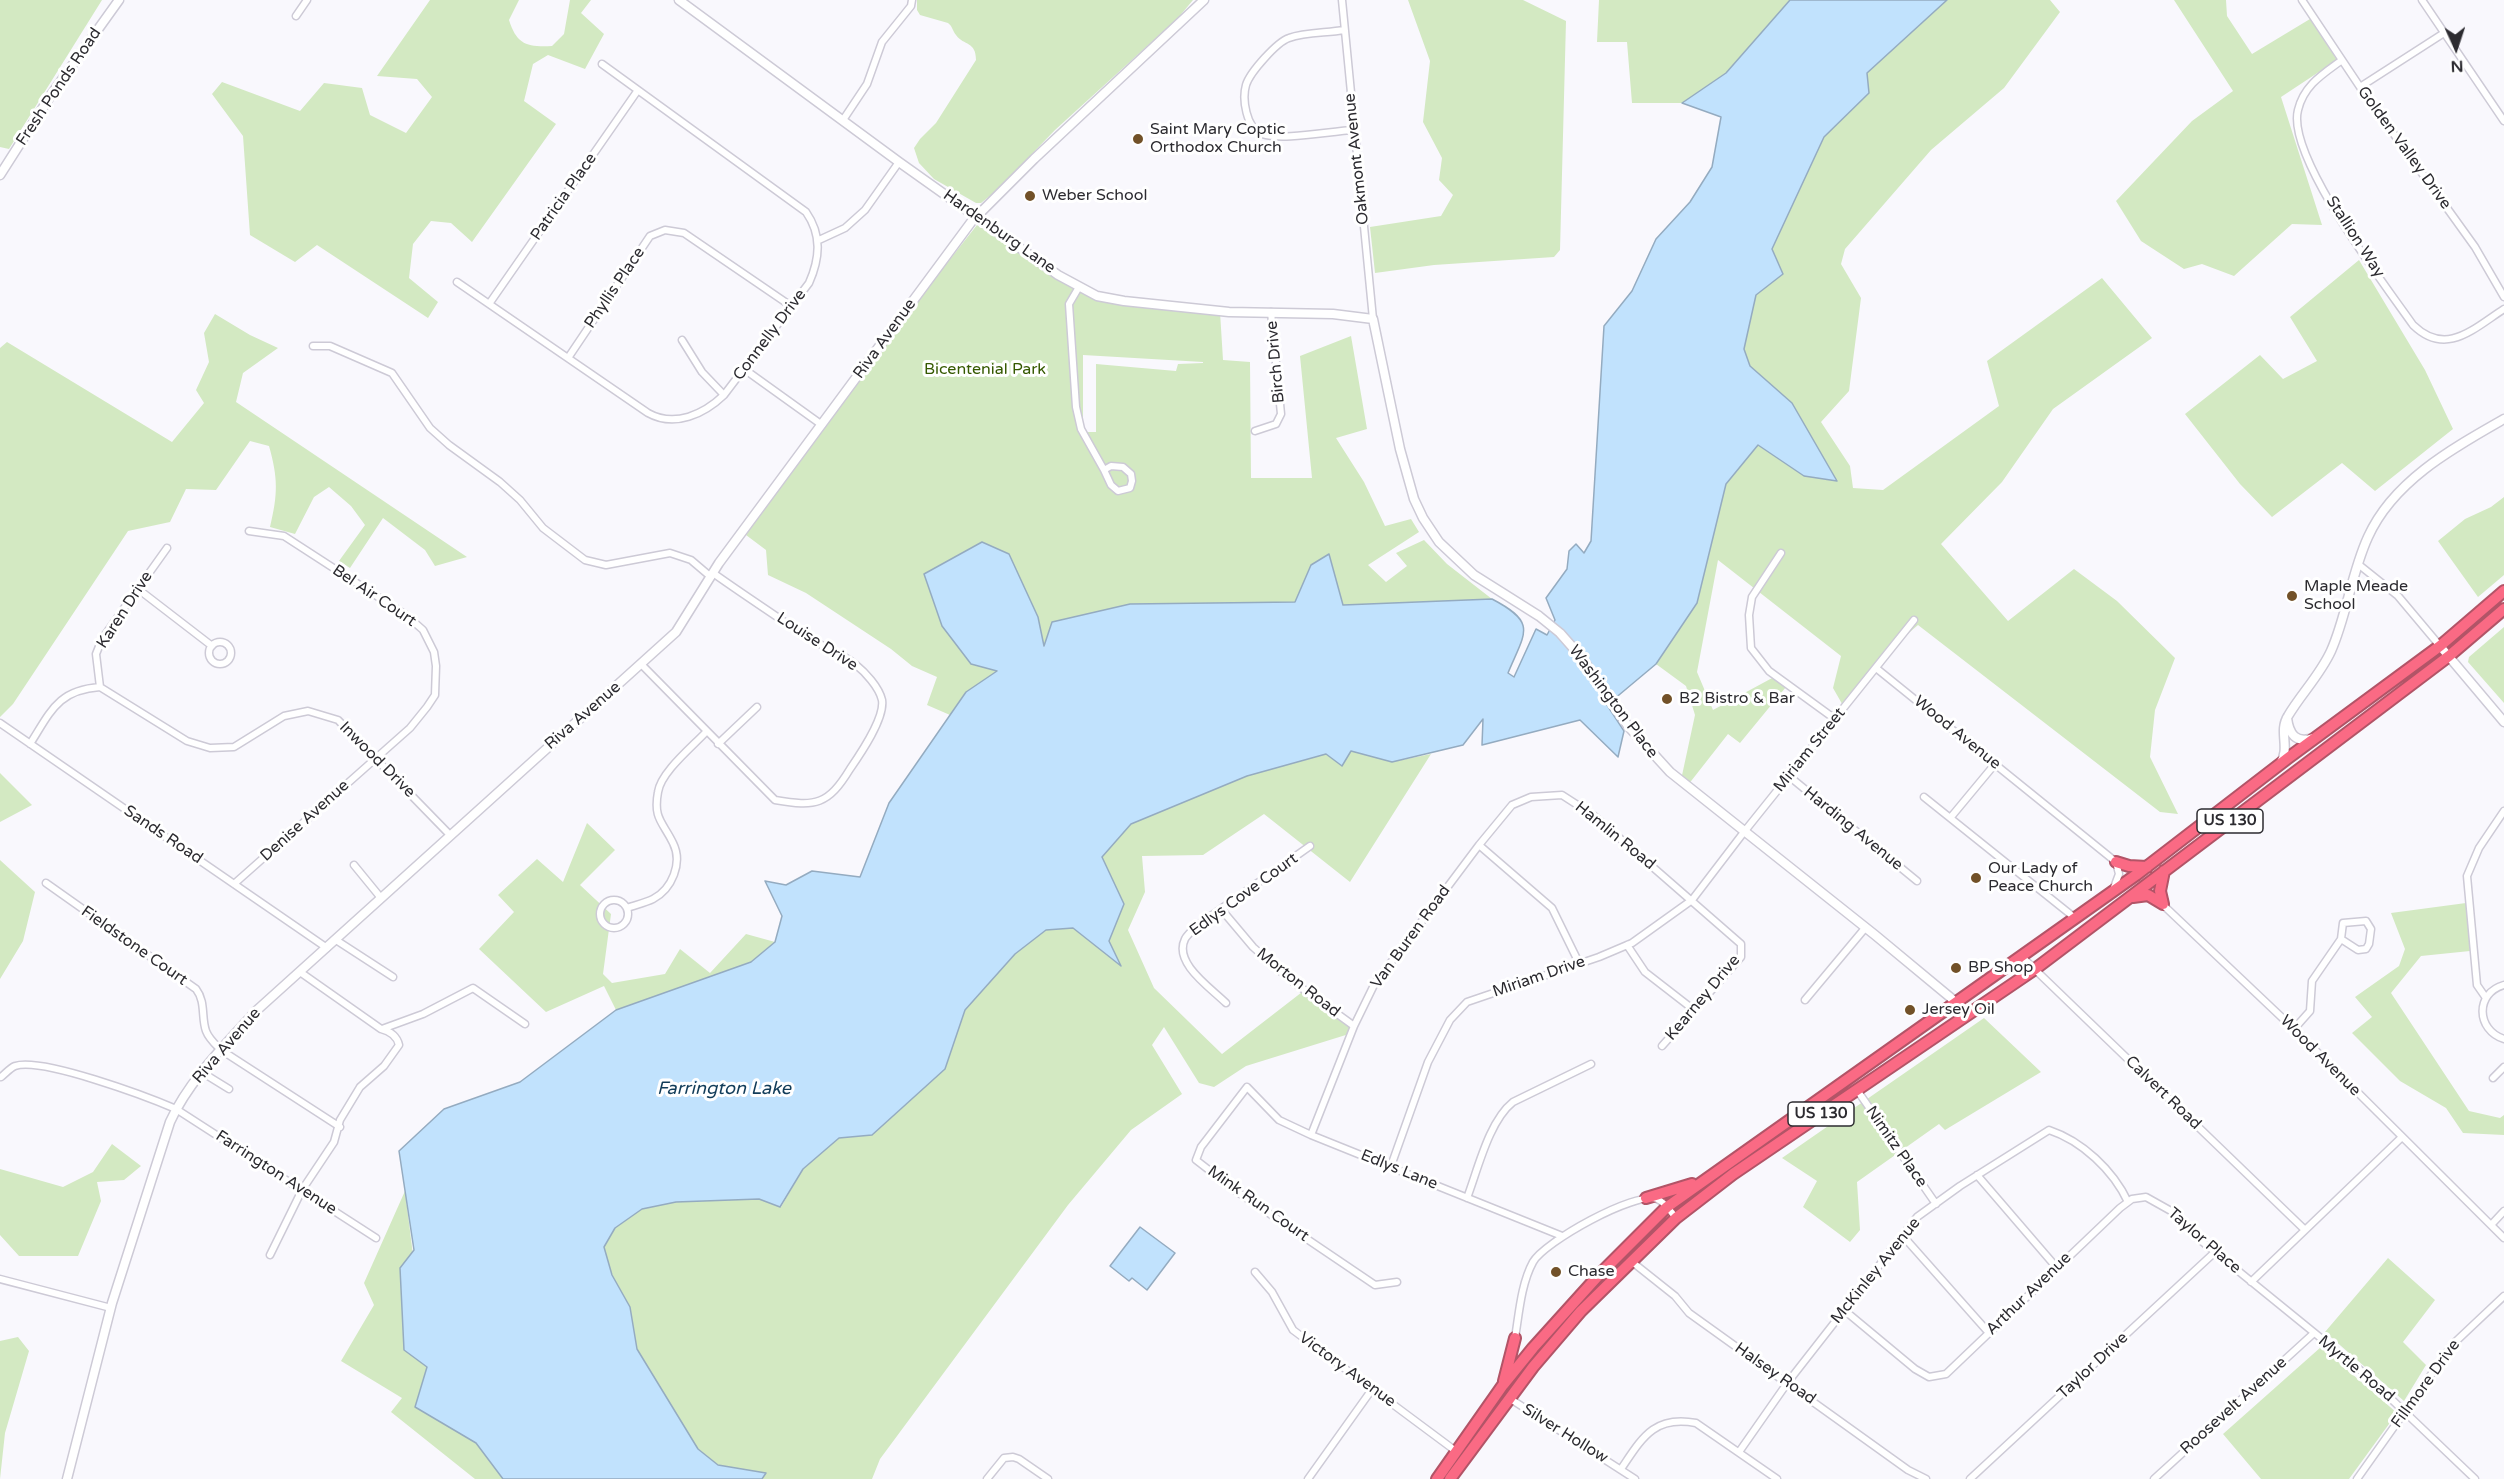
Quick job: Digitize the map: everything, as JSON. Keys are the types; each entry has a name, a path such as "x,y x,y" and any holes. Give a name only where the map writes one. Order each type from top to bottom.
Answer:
{"highway":[{"name":"US 130","path":"1450,1479 1461,1454 1503,1385 1598,1276 1667,1207 2147,867 2316,737 2440,646 2504,591"},
{"name":"US 130","path":"1437,1479 1509,1398 1581,1311 1677,1217 1733,1174 2035,969 2449,656 2504,609"},
{"path":"2116,862 2129,866 2147,867"},
{"path":"2163,904 2160,891 2164,872"},
{"path":"2129,898 2148,895 2163,904"},
{"path":"1646,1198 1704,1180"},
{"path":"1515,1338 1522,1348 1533,1348"},
{"path":"1503,1385 1515,1338"}],"street":[{"name":"Fresh Ponds Road","path":"0,175 51,95 118,0"},
{"path":"296,16 307,0"},
{"name":"Hardenburg Lane","path":"679,0 899,162 1079,287 1105,298 1124,301 1229,312 1333,314 1373,319"},
{"path":"843,120 867,84 882,42 911,6 912,0"},
{"name":"Riva Avenue","path":"67,1479 111,1308 176,1109 203,1073 256,1011 676,632 712,575 977,216 1034,159 1204,0"},
{"name":"Oakmont Avenue","path":"1342,0 1373,319"},
{"name":"Golden Valley Drive","path":"2302,0 2360,87 2475,247 2504,297"},
{"path":"2422,0 2504,121"},
{"path":"1344,30 1288,38 1264,59 1246,84 1246,108 1252,127 1261,134 1279,136 1354,130"},
{"path":"2360,87 2444,33"},
{"name":"Stallion Way","path":"2342,60 2317,78 2304,92 2297,112 2298,135 2304,151 2338,215 2413,325 2434,341 2461,337 2504,309"},
{"path":"602,64 806,212 813,222 819,240 845,228 865,210 899,162"},
{"name":"Patricia Place","path":"489,304 638,90"},
{"name":"Phyllis Place","path":"568,358 650,236 665,230 684,233 791,306"},
{"name":"Connelly Drive","path":"457,282 659,419 675,420 713,406 724,395 809,283 815,269 819,240"},
{"path":"1079,287 1069,304 1076,407 1081,429 1111,485 1118,491 1130,488 1131,474 1123,467 1111,466 1104,470"},
{"name":"Birch Drive","path":"1255,431 1276,424 1281,414 1271,312"},
{"name":"Washington Place","path":"1373,319 1400,449 1414,499 1422,518 1439,542 1474,575 1539,616 1560,633 1582,658 1628,726 1670,772 1866,927 1966,1015"},
{"path":"682,340 702,372 724,395"},
{"name":"Louise Drive","path":"313,346 321,344 330,346 392,373 430,428 449,445 500,482 520,500 543,528 585,560 606,565 670,553 691,560 809,638 855,664 872,680 882,699 882,713 859,756 837,790 826,799 815,803 798,804 775,800 640,664"},
{"path":"744,369 822,424"},
{"path":"2279,765 2286,751 2283,731 2287,718 2331,650 2368,536 2401,492 2436,459 2504,419"},
{"name":"Bel Air Court","path":"249,531 284,536 406,615 423,630 434,652 435,695 410,728 376,759"},
{"name":"Karen Drive","path":"100,687 96,654 102,639 167,548"},
{"path":"1781,553 1752,597 1749,615 1751,648 1769,671 1835,719"},
{"path":"2358,564 2398,596 2504,722"},
{"path":"138,589 212,646"},
{"path":"1876,668 1914,620"},
{"name":"Miriam Street","path":"1744,832 1876,668"},
{"name":"Wood Avenue","path":"1876,668 2116,862"},
{"path":"30,744 56,705 68,694 82,688 100,687"},
{"name":"Inwood Drive","path":"100,687 187,741 210,748 234,747 284,716 308,711 338,720 450,835"},
{"path":"718,744 757,707"},
{"path":"2287,718 2294,737 2303,740 2316,737"},
{"name":"Sands Road","path":"0,723 327,948"},
{"path":"627,908 653,899 671,882 677,860 674,845 658,820 658,790 666,774 706,732"},
{"name":"Denise Avenue","path":"234,884 376,759"},
{"path":"1951,817 1995,764"},
{"name":"Harding Avenue","path":"1790,777 1917,881"},
{"name":"Hamlin Road","path":"1479,845 1512,805 1531,797 1562,795 1593,815 1737,939 1742,949"},
{"path":"1924,797 2075,918"},
{"path":"2486,998 2477,985 2467,876 2479,848 2504,811"},
{"name":"Miriam Drive","path":"1391,1166 1428,1062 1450,1020 1467,1002 1627,945 1691,901 1744,832"},
{"path":"1479,845 1552,908 1579,963"},
{"name":"Van Buren Road","path":"1311,1135 1354,1026 1374,985 1479,845"},
{"name":"Edlys Cove Court","path":"1226,1003 1185,963 1184,939 1194,928 1310,846"},
{"path":"2112,892 2119,874 2116,862"},
{"path":"354,865 381,898"},
{"name":"Wood Avenue","path":"2136,875 2504,1238"},
{"name":"Fieldstone Court","path":"46,883 195,989 203,1002 205,1029 211,1040 221,1050"},
{"path":"618,900 627,908 628,917 620,927 607,925 602,919 603,906 610,901 618,900"},
{"name":"Morton Road","path":"1221,909 1262,955 1288,978 1354,1026"},
{"path":"2294,1029 2310,1011 2312,981 2341,939 2343,923 2366,921 2370,923 2369,944 2366,949 2358,950 2341,939"},
{"path":"1805,1000 1866,927"},
{"path":"336,940 393,977"},
{"path":"1627,945 1645,972 1694,1010"},
{"name":"Kearney Drive","path":"1662,1046 1740,957 1742,949"},
{"name":"Calvert Road","path":"2022,957 2304,1229"},
{"path":"270,1255 302,1190 334,1142 340,1127 340,1120 360,1088 384,1066 398,1048 399,1042 387,1031 300,972"},
{"path":"2504,985 2494,989 2486,998 2482,1010 2484,1022 2491,1032 2504,1039"},
{"path":"381,1029 423,1014 473,988 525,1024"},
{"path":"221,1050 340,1127"},
{"name":"Farrington Avenue","path":"1,1077 13,1066 29,1064 67,1072 176,1109 376,1238"},
{"path":"1467,1198 1496,1123 1505,1108 1537,1089 1592,1064"},
{"path":"2493,1078 2504,1068"},
{"path":"203,1073 229,1089"},
{"name":"Edlys Lane","path":"1247,1087 1279,1120 1562,1236"},
{"name":"Mink Run Court","path":"1247,1087 1202,1147 1196,1160 1236,1191 1375,1285 1397,1282"},
{"name":"Nimitz Place","path":"1857,1090 1936,1204"},
{"name":"McKinley Avenue","path":"1739,1452 1788,1382 1917,1217 1977,1175 2049,1130 2064,1135 2113,1174 2128,1202"},
{"path":"2251,1282 2402,1137"},
{"path":"1977,1175 2057,1268"},
{"name":"Taylor Place","path":"2128,1202 2146,1197 2160,1203 2215,1252 2314,1333"},
{"path":"1515,1338 1524,1289 1533,1262 1542,1250 1562,1236 1623,1205 1646,1198 1658,1199 1677,1217"},
{"name":"Arthur Avenue","path":"1844,1310 1915,1369 1929,1377 1946,1374 2128,1202"},
{"path":"2491,1224 2504,1211"},
{"path":"1902,1236 1989,1333"},
{"name":"Taylor Drive","path":"1970,1479 2215,1252"},
{"name":"Halsey Road","path":"1630,1261 1675,1296 1689,1313 1908,1470 1926,1479"},
{"name":"Victory Avenue","path":"1254,1272 1272,1292 1293,1330 1461,1454"},
{"path":"0,1279 111,1308"},
{"name":"Fillmore Drive","path":"2357,1479 2452,1344 2504,1296"},
{"name":"Myrtle Road","path":"2314,1333 2365,1374 2475,1479"},
{"name":"Roosevelt Avenue","path":"2154,1479 2314,1333"},
{"path":"1308,1479 1373,1388"},
{"name":"Silver Hollow","path":"1509,1398 1635,1479"},
{"name":"Silver Hollow","path":"1621,1469 1642,1439 1653,1428 1669,1421 1681,1420 1696,1423 1777,1479"},
{"path":"987,1479 1004,1458 1013,1457 1048,1479"}],"green space":[{"path":"0,0 102,0 9,149 0,147"},
{"path":"430,0 519,0 509,20 516,35 524,43 530,45 552,46 564,34 570,0 591,0 581,13 604,34 585,69 548,55 533,64 524,101 556,124 472,242 451,223 431,221 413,244 409,278 438,302 428,318 317,245 295,262 250,235 243,136 212,94 222,82 300,111 324,83 362,88 370,115 406,133 432,97 417,79 377,76"},
{"path":"917,0 1193,0 1178,18 1055,130 997,190 981,203 976,203 934,179 919,163 914,148 936,123 976,60 972,47 959,38 948,23 920,15 917,10"},
{"path":"1408,0 1523,0 1566,21 1560,250 1554,257 1434,265 1375,273 1370,227 1441,216 1453,195 1439,180 1442,158 1423,122 1430,61"},
{"path":"1599,0 1790,0 1726,73 1682,103 1632,103 1627,42 1597,42"},
{"path":"1947,0 2050,0 2060,12 2004,88 1931,150 1845,249 1841,264 1861,298 1849,391 1821,422 1850,466 1853,488 1883,490 1999,406 1987,361 2102,278 2152,338 2053,409 2002,482 1941,544 2008,621 2074,569 2117,601 2175,658 2155,710 2150,757 2178,814 2160,812 1918,625 1883,655 1845,709 1833,688 1841,656 1718,560 1697,672 1713,710 1774,677 1786,687 1740,743 1728,734 1688,785 1681,780 1695,715 1686,686 1656,664 1697,603 1726,484 1758,445 1804,476 1837,481 1792,403 1750,366 1744,349 1756,295 1783,274 1772,249 1824,137 1869,93 1867,73"},
{"path":"2174,0 2226,0 2227,16 2252,54 2310,19 2337,60 2281,97 2322,225 2292,224 2234,276 2202,264 2184,269 2141,241 2116,201 2192,121 2233,91"},
{"name":"Bicentenial Park","path":"977,225 1095,299 1220,312 1223,360 1250,362 1251,478 1312,478 1300,356 1351,336 1367,429 1336,438 1364,482 1385,526 1411,519 1419,532 1368,565 1386,582 1407,566 1396,553 1424,540 1447,564 1492,599 1343,605 1329,554 1311,566 1295,602 1130,604 1052,622 1044,647 1038,617 924,574 942,626 971,664 998,671 966,692 950,715 927,705 937,677 912,666 891,649 806,593 768,575 766,550 746,535 821,423","holes":["1083,355 1203,362 1178,364 1176,371 1096,364 1096,432 1083,432"]},
{"path":"2359,260 2425,370 2453,429 2375,491 2342,463 2272,517 2240,484 2185,414 2260,355 2283,379 2317,361 2290,317"},
{"path":"215,314 250,335 278,348 243,373 236,402 467,557 435,566 425,550 383,518 350,568 339,561 365,525 351,506 329,487 314,497 295,534 270,527 276,486 272,457 269,446 250,441 216,490 186,489 170,522 128,531 13,704 0,717 0,348 7,342 172,442 204,403 196,390 209,362 204,333"},
{"path":"2504,497 2504,575 2478,597 2438,541 2465,519 2491,507"},
{"path":"2504,627 2504,703 2468,662 2469,657"},
{"path":"1351,751 1392,762 1431,754 1350,882 1264,814 1203,855 1142,856 1145,892 1128,930 1154,988 1222,1054 1306,989 1353,1025 1349,1034 1246,1066 1214,1087 1199,1083 1164,1027 1152,1045 1182,1094 1131,1130 1068,1205 880,1459 872,1479 762,1479 765,1473 718,1465 698,1449 637,1349 630,1307 612,1275 604,1247 615,1228 642,1209 676,1202 759,1199 781,1207 803,1169 839,1138 872,1135 945,1069 965,1010 1015,954 1046,930 1073,928 1120,964 1109,941 1124,904 1102,857 1131,824 1247,776 1326,753"},
{"path":"0,773 32,805 0,822"},
{"path":"587,823 615,850 580,885 611,914 603,974 612,983 665,974 680,949 710,973 746,934 775,942 751,962 616,1010 604,986 546,1012 479,949 514,912 498,895 537,859 563,882"},
{"path":"0,860 35,892 23,941 0,979"},
{"path":"2466,903 2470,951 2421,956 2391,993 2469,1111 2500,1118 2504,1115 2504,1135 2463,1133 2446,1108 2400,1081 2352,1033 2372,1017 2355,997 2399,966 2405,949 2391,913"},
{"path":"1984,1018 2041,1072 1945,1130 1939,1124 1857,1182 1860,1230 1850,1242 1803,1207 1817,1181 1782,1158"},
{"path":"112,1144 141,1166 124,1180 97,1182 101,1201 78,1256 19,1256 0,1235 0,1169 63,1187 93,1172"},
{"path":"405,1191 427,1367 415,1407 476,1443 503,1479 475,1479 391,1412 402,1398 341,1361 374,1305 364,1283"},
{"path":"2388,1258 2435,1300 2403,1342 2426,1365 2404,1401 2325,1332"},
{"path":"18,1337 29,1351 5,1433 0,1479 0,1341"},
{"path":"2321,1347 2397,1413 2349,1479 2261,1479 2223,1434"}],"water":[{"name":"Farrington Lake","path":"1790,0 1947,0 1867,73 1869,93 1824,137 1772,249 1783,274 1756,295 1744,349 1750,366 1792,403 1837,481 1804,476 1758,445 1726,484 1697,603 1656,664 1607,705 1624,731 1618,757 1580,720 1482,745 1483,719 1463,745 1392,762 1351,751 1342,766 1326,754 1247,776 1131,824 1102,857 1124,904 1109,941 1121,966 1073,928 1046,930 1015,954 965,1010 945,1069 872,1135 839,1138 803,1169 780,1207 759,1199 676,1202 642,1209 615,1228 604,1247 612,1275 630,1307 637,1349 698,1449 718,1465 766,1473 762,1479 503,1479 476,1443 415,1407 427,1367 404,1350 400,1268 414,1250 399,1151 444,1109 520,1082 616,1010 751,962 775,942 782,916 765,881 786,885 812,871 860,877 889,803 966,692 997,671 971,664 942,626 924,574 982,542 1009,554 1038,617 1044,646 1052,622 1130,604 1295,602 1311,565 1329,554 1343,605 1492,599 1507,607 1522,622 1524,630 1523,638 1508,673 1514,677 1536,629 1547,635 1555,620 1546,598 1567,569 1569,551 1576,544 1584,553 1591,541 1604,326 1632,291 1656,239 1690,202 1712,167 1721,117 1682,103 1726,73"},
{"path":"1140,1227 1175,1253 1147,1290 1132,1278 1129,1281 1110,1266"}],"place":[{"name":"Saint Mary Coptic Orthodox Church","path":"1138,139"},
{"name":"Weber School","path":"1030,196"},
{"name":"Maple Meade School","path":"2292,596"},
{"name":"B2 Bistro & Bar","path":"1667,699"},
{"name":"Our Lady of Peace Church","path":"1976,878"},
{"name":"BP Shop","path":"1956,968"},
{"name":"Jersey Oil","path":"1910,1010"},
{"name":"Chase","path":"1556,1272"}]}
